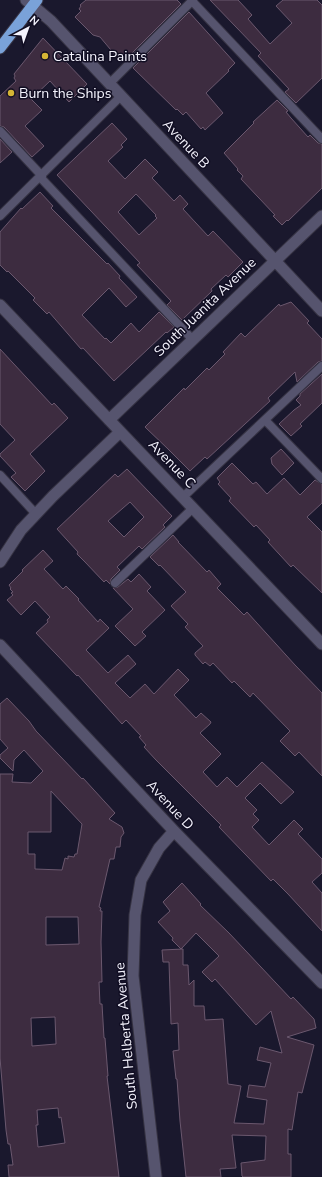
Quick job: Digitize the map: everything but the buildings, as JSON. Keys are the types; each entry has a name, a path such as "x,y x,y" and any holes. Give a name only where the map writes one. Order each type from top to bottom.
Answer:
{"highway":[{"path":"0,48 32,2"}],"street":[{"name":"Avenue B","path":"32,2 322,311"},
{"name":"South Juanita Avenue","path":"109,420 322,216"},
{"name":"Avenue C","path":"0,305 322,644"},
{"path":"0,562 20,530 120,432"},
{"name":"Avenue D","path":"0,645 174,831 322,983"},
{"name":"South Helberta Avenue","path":"156,1177 133,976 135,915 141,880 159,848 174,831"}],"lane":[{"path":"109,84 192,1 322,139"},
{"path":"0,216 121,96"},
{"path":"0,131 193,340"},
{"path":"183,497 322,366"},
{"path":"265,420 322,479"},
{"path":"0,476 36,514"},
{"path":"115,583 192,508"}],"place":[{"name":"Catalina Paints","path":"45,56"},
{"name":"Burn the Ships","path":"11,93"}]}
